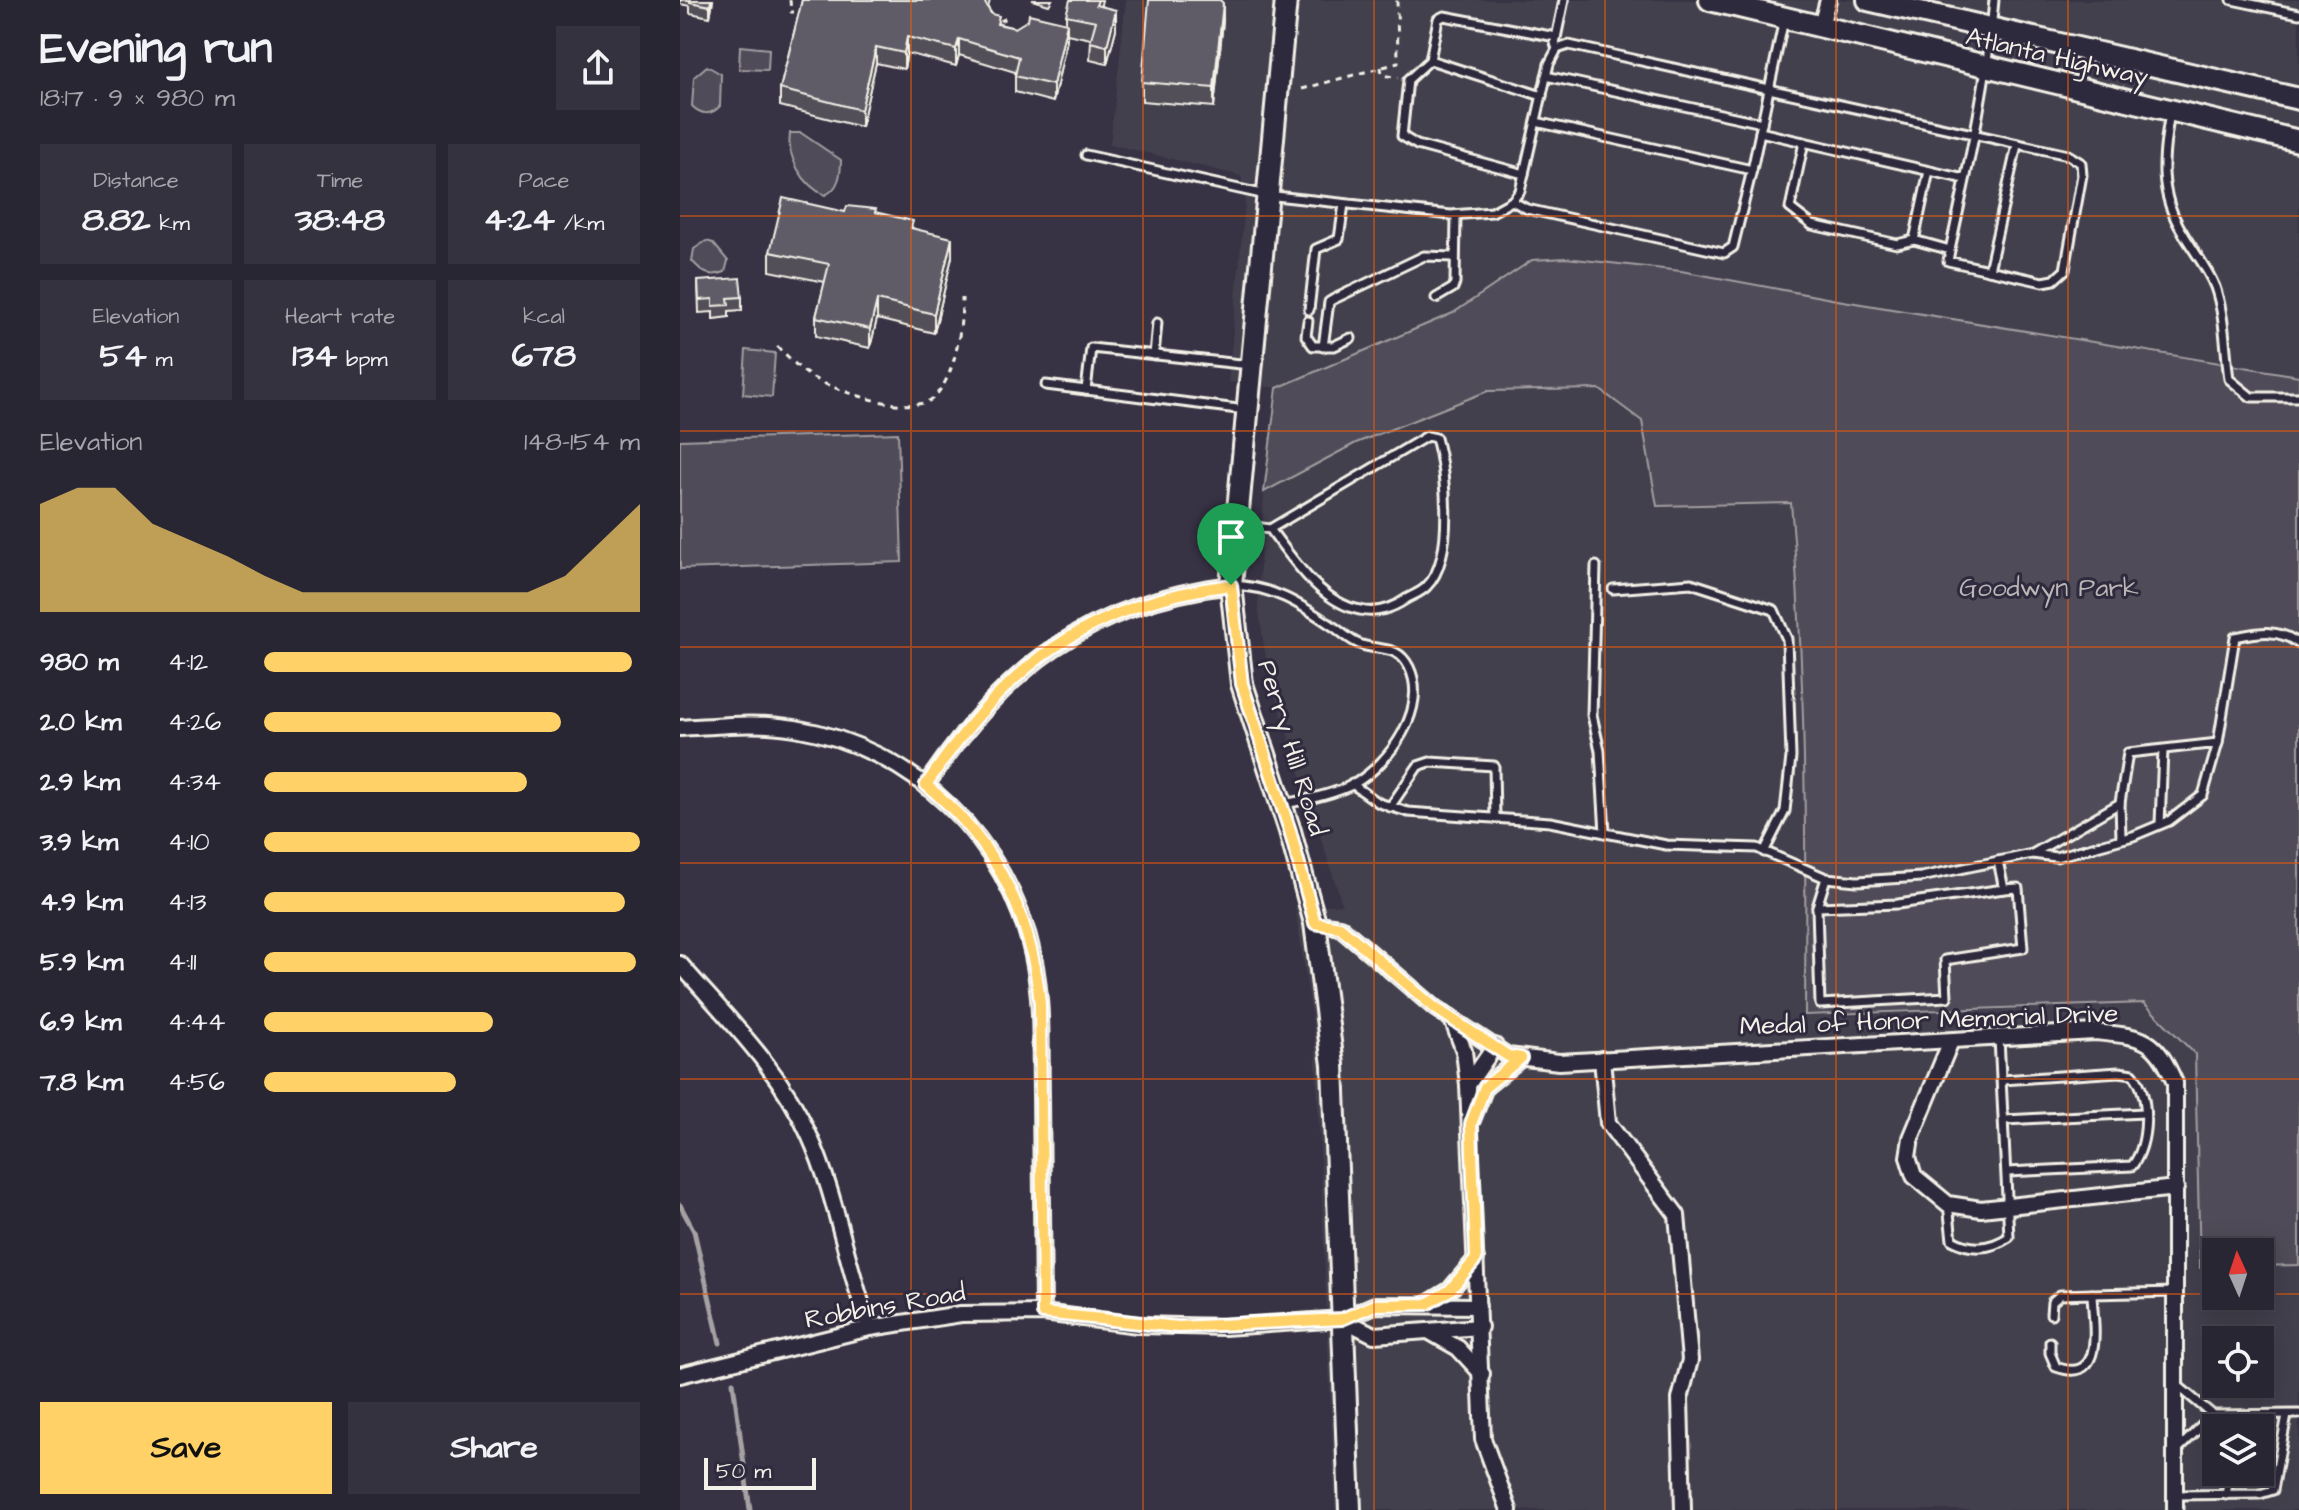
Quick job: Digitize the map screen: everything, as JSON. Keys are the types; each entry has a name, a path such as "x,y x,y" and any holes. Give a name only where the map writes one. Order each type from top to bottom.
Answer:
{"main road":[{"name":"Perry Hill Road","path":"1286,0 1231,585 1242,684 1315,923 1333,1065 1350,1510"},
{"name":"Atlanta Highway","path":"1710,0 2299,141"},
{"name":"Atlanta Highway","path":"1868,0 2299,99"}],"street":[{"path":"1821,26 1828,0"},
{"path":"926,785 1009,681 1090,624 1132,605 1181,592 1231,585"},
{"path":"680,728 756,724 833,736 897,764 926,785 962,817 998,865 1025,924 1040,1004 1043,1313"},
{"name":"Medal of Honor Memorial Drive","path":"1315,923 1340,927 1453,1021 1508,1056 1521,1058 1559,1062 2095,1032 2139,1037 2163,1054 2175,1083 2175,1502"},
{"path":"680,964 764,1060 799,1114 815,1149 870,1328"},
{"path":"1453,1021 1464,1051 1471,1124 1483,1439 1509,1510"},
{"path":"1951,1041 1911,1138 1908,1157 1914,1176 1948,1204 1981,1209 2176,1188"},
{"path":"1468,1085 1495,1046"},
{"path":"1471,1124 1485,1087 1521,1058"},
{"path":"1602,1059 1608,1123 1677,1215 1690,1360 1680,1399 1683,1510"},
{"path":"1427,1304 1450,1290 1476,1259"},
{"path":"1342,1319 1375,1305 1478,1306"},
{"name":"Robbins Road","path":"680,1375 870,1328 961,1314 1043,1313 1178,1327 1342,1319"},
{"path":"1342,1319 1374,1335 1480,1327"},
{"path":"1430,1332 1458,1348 1482,1374"}],"lane":[{"path":"1086,155 1266,195 1456,215 1492,212 1512,201 1520,191 1546,76 1557,49 1556,37 1564,0"},
{"path":"1557,49 1569,45 1974,135 2017,145 2068,155 2081,163 2082,175 2065,270 2054,280 2043,282 1948,261 1974,135 1986,68 1994,0"},
{"path":"2232,0 2299,14"},
{"path":"1524,174 1417,145 1402,136 1408,80 1430,60 1438,19 1444,16 1556,37"},
{"path":"1512,201 1527,209 1724,253 1733,247 1785,18"},
{"path":"1430,60 1542,96"},
{"path":"1546,76 1761,127 1804,142 1965,179"},
{"path":"2171,111 2161,163 2164,186 2183,233 2203,262 2216,291 2229,379 2251,397 2299,397"},
{"path":"1536,122 1752,170"},
{"path":"1804,142 1790,208 1812,225 1897,244 1914,240 1950,250"},
{"path":"1989,270 2017,145"},
{"path":"1914,240 1929,171"},
{"path":"1309,310 1316,249 1339,239 1344,204"},
{"path":"1436,298 1453,288 1456,215"},
{"path":"1323,347 1329,302 1424,256 1454,257"},
{"path":"1308,321 1308,342 1323,347 1351,338"},
{"path":"1154,355 1157,323"},
{"path":"1086,390 1091,348 1253,366"},
{"path":"1046,385 1249,410"},
{"path":"1238,525 1270,529 1427,436 1436,438 1445,468 1445,546 1429,585 1391,609 1360,611 1338,601 1309,576 1270,529"},
{"path":"1596,566 1592,715 1600,751 1605,833"},
{"path":"1613,589 1691,583 1774,610 1787,639 1791,757 1785,811 1764,852"},
{"path":"1231,585 1260,586 1307,608 1361,645 1394,650 1408,665 1415,687 1409,724 1385,755 1352,784 1313,798 1281,804"},
{"path":"2032,854 2056,857 2121,838 2160,824 2203,795 2218,743 2235,637 2262,632 2286,634 2299,644"},
{"path":"2121,838 2120,803 2128,753 2218,743"},
{"path":"2160,824 2163,750"},
{"path":"1390,807 1418,766 1430,762 1494,766 1495,818"},
{"path":"1352,784 1390,807 1408,812 1550,822 1666,845 1757,848 1826,878 1857,881 1921,877 2032,854 2120,803"},
{"path":"1998,861 2004,889"},
{"path":"1817,907 1898,904 2018,888 2023,948 1945,960 1947,997 1820,1004 1817,907 1826,878"},
{"path":"1948,1204 1952,1240 1979,1248 1999,1244 2009,1237 2010,1206 1999,1038"},
{"path":"2002,1080 2133,1074 2142,1085 2144,1113 2143,1152 2132,1166 2008,1172"},
{"path":"2005,1120 2144,1113"},
{"path":"2051,1314 2052,1302 2060,1295 2176,1292"},
{"path":"2050,1342 2050,1353 2056,1367 2070,1372 2085,1367 2091,1359 2093,1345 2092,1294"},
{"path":"2176,1383 2212,1414"},
{"path":"2274,1415 2299,1414"},
{"path":"2175,1502 2273,1490 2287,1415"},
{"path":"2176,1451 2202,1426"},
{"path":"2226,1495 2228,1486"}],"path":[{"path":"790,0 791,12 794,12"},
{"path":"1302,89 1398,63 1397,0"},
{"path":"1000,21 1009,17"},
{"path":"1381,67 1382,75 1408,80"},
{"path":"777,346 811,377 832,387 896,405 917,406 932,400 944,383 956,347 962,298"}],"shaded area":[{"path":"1126,0 2299,0 2299,376 1837,300 1681,271 1566,258 1532,260 1453,313 1277,388 1228,382 1245,202 1241,176 1110,144"},
{"path":"1599,389 1642,421 1657,506 1792,503 1801,619 1806,781 1805,1015 1850,1016 2144,1003 2195,1054 2202,1310 2274,1310 2274,1266 2299,1265 2299,1510 1335,1510 1315,1038 1295,907 1342,904 1273,688 1258,605 1264,492 1356,443 1488,391"}],"green space":[{"path":"740,46 769,49 768,70 739,69"},
{"path":"707,66 721,74 720,106 706,113 692,106 694,77"},
{"path":"790,133 801,133 841,160 838,180 830,192 825,195 817,191 803,177 791,151"},
{"path":"706,241 713,243 728,261 725,272 707,273 692,261 694,249"},
{"name":"Goodwyn Park","path":"1566,258 1681,271 1837,300 2299,376 2299,1265 2274,1266 2274,1238 2202,1238 2200,1268 2195,1054 2144,1003 1805,1015 1802,695 1791,503 1657,506 1642,421 1599,389 1488,391 1356,443 1264,492 1277,388 1453,313 1532,260"},
{"path":"746,350 775,353 772,397 743,394"},
{"path":"898,433 902,562 680,569 680,440"}],"building":[{"path":"691,0 711,0 710,6"},
{"path":"802,0 986,0 991,14 999,16 997,24 1015,28 1028,20 1029,14 1067,23 1053,85 1015,76 1019,57 959,39 956,49 907,37 904,53 876,47 861,110 780,89"},
{"path":"1070,0 1098,0 1096,5 1116,10 1107,46 1090,42 1096,21 1066,15"},
{"path":"1149,0 1220,0 1223,3 1214,88 1142,82"},
{"path":"783,198 845,212 847,206 876,209 875,212 913,221 911,228 952,238 934,314 877,300 870,329 816,317 829,264 770,252"},
{"path":"740,278 742,297 728,298 729,305 713,306 713,299 699,300 698,281"}],"waterway":[{"path":"680,1205 694,1231 720,1343"},
{"path":"733,1382 750,1510"}],"route":[{"path":"1231,585 1238,668 1290,831 1315,923 1340,927 1464,1029 1508,1056 1521,1058 1485,1087 1471,1124 1476,1259 1450,1290 1427,1304 1375,1305 1342,1319 1178,1327 1043,1313 1040,1004 1033,956 1025,924 998,865 962,817 926,785 974,721 1009,681 1090,624 1132,605 1194,589 1231,585"}]}
